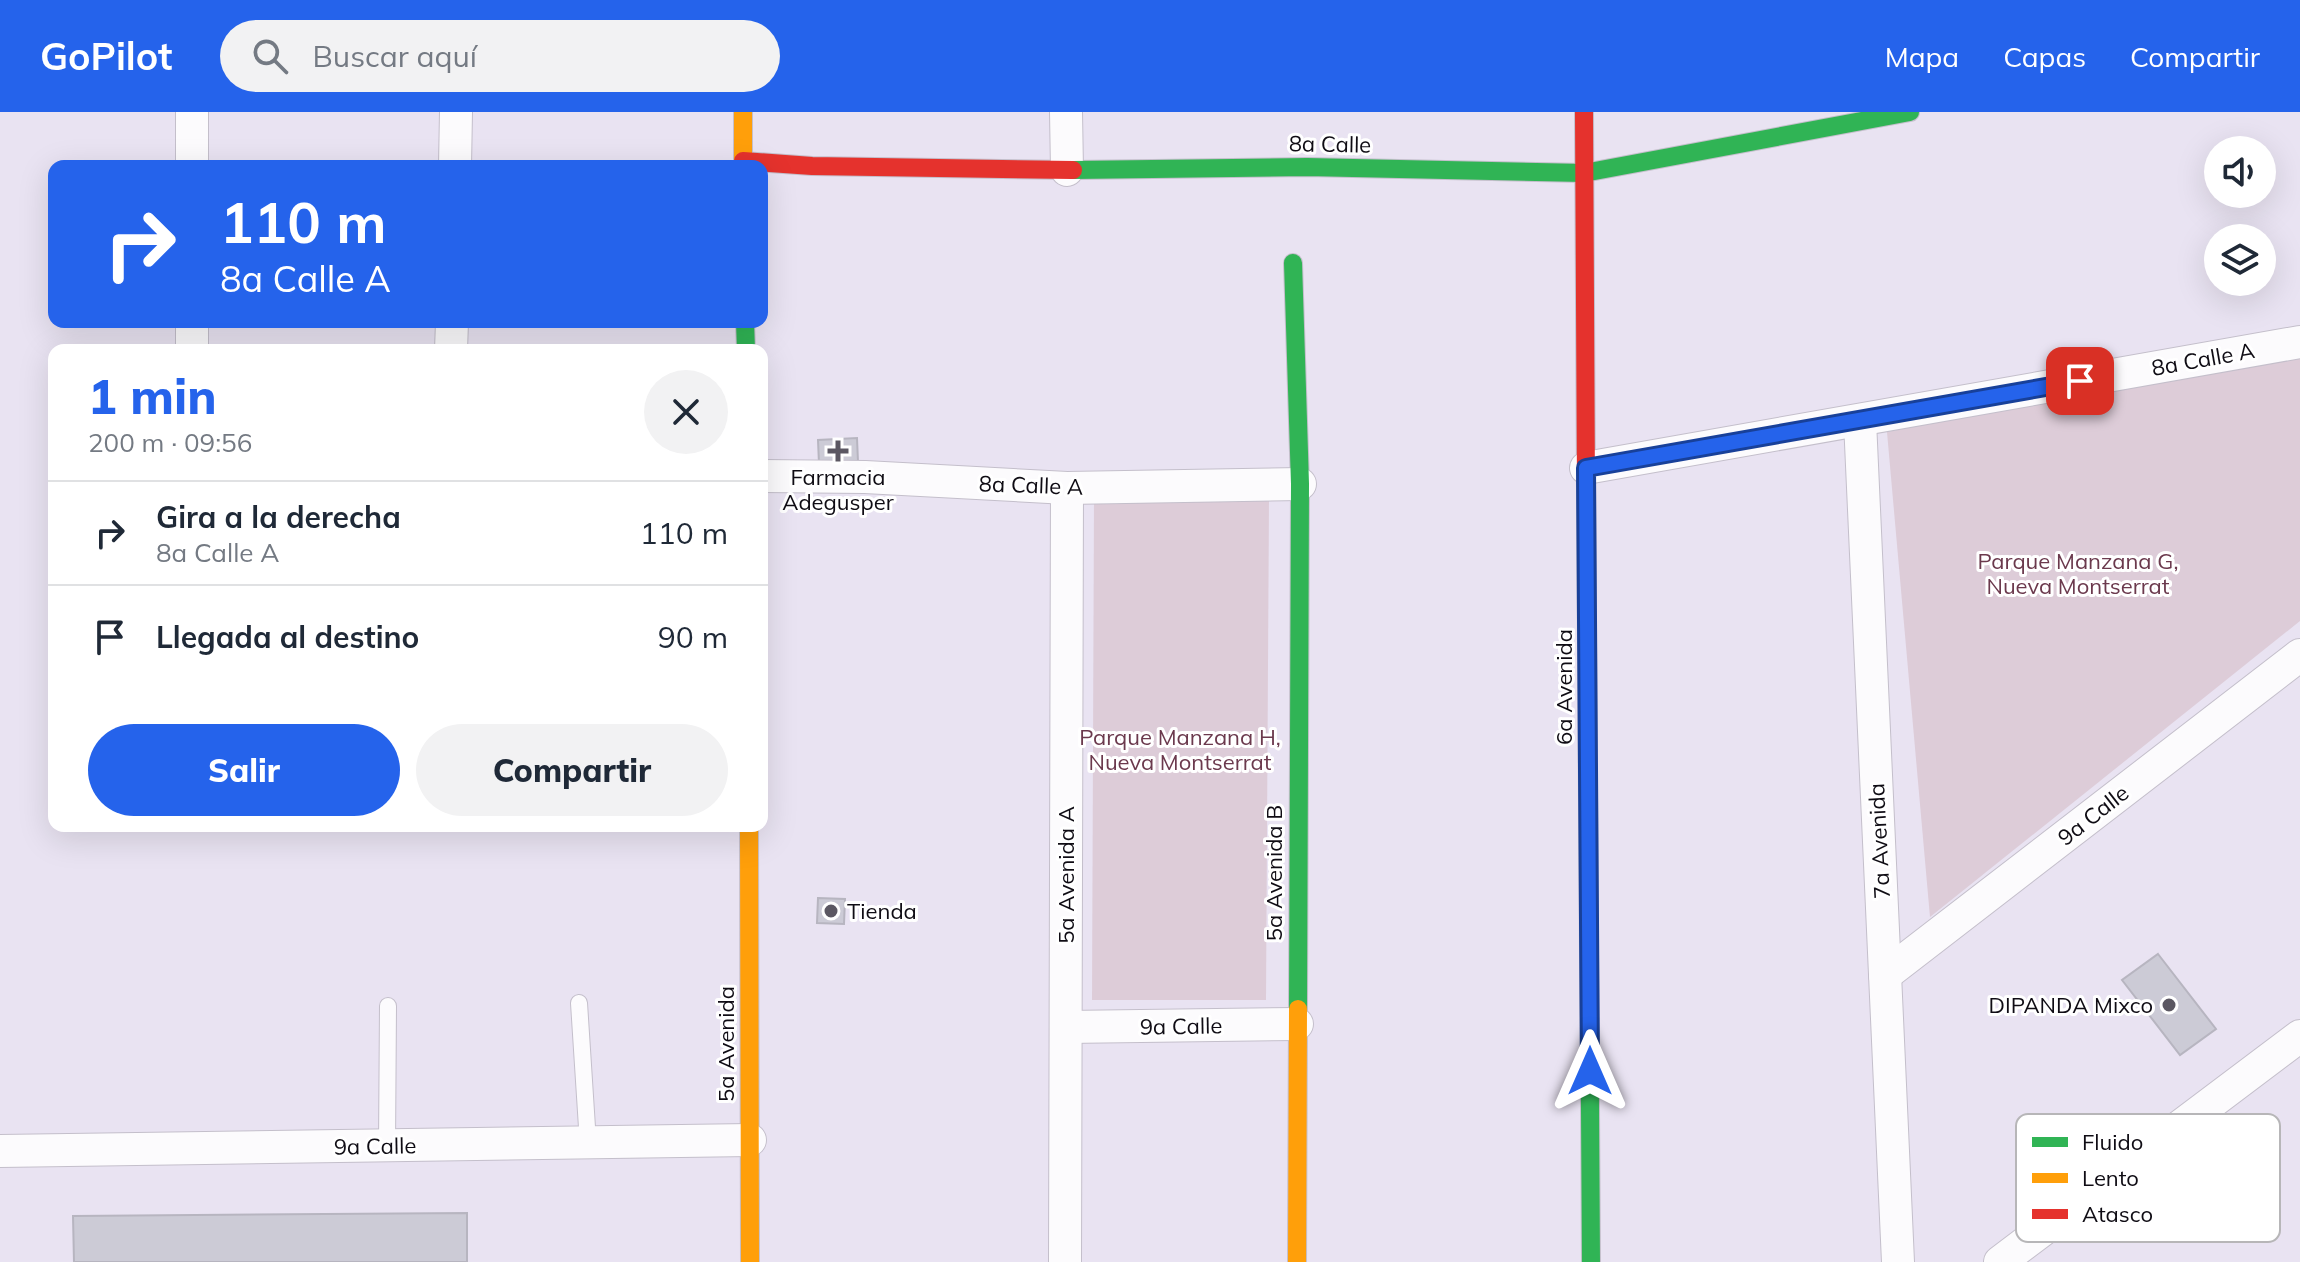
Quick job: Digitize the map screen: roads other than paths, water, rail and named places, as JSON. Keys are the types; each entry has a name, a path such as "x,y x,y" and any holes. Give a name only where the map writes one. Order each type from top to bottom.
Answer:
{"street":[{"path":"192,112 192,160"},
{"path":"455,160 456,112"},
{"path":"743,112 743,160"},
{"path":"1066,112 1067,170"},
{"name":"6a Avenida","path":"1584,112 1591,1262"},
{"name":"8a Calle","path":"768,164 1067,170 1307,167 1584,173 1910,112"},
{"name":"5a Avenida B","path":"1293,263 1300,484 1297,1262"},
{"name":"8a Calle A","path":"1586,468 2300,342"},
{"name":"7a Avenida","path":"1860,421 1898,1262"},
{"name":"8a Calle A","path":"768,476 865,477 1067,488 1300,484"},
{"name":"5a Avenida A","path":"1065,1262 1067,488"},
{"name":"9a Calle","path":"1885,975 2300,655"},
{"name":"5a Avenida","path":"749,832 750,1262"},
{"name":"9a Calle","path":"1066,1027 1297,1024"},
{"path":"2196,1114 2300,1036"},
{"name":"9a Calle","path":"0,1151 750,1140"},
{"path":"2000,1262 2027,1242"}],"lane":[{"path":"579,1003 588,1143"},
{"path":"387,1146 388,1006"}],"place":[{"name":"Farmacia Adegusper","path":"838,451"},
{"name":"Tienda","path":"831,911"},
{"name":"DIPANDA Mixco","path":"2169,1005"}],"park label":[{"name":"Parque Manzana G, Nueva Montserrat","path":"2078,574"},
{"name":"Parque Manzana H, Nueva Montserrat","path":"1180,750"}]}
